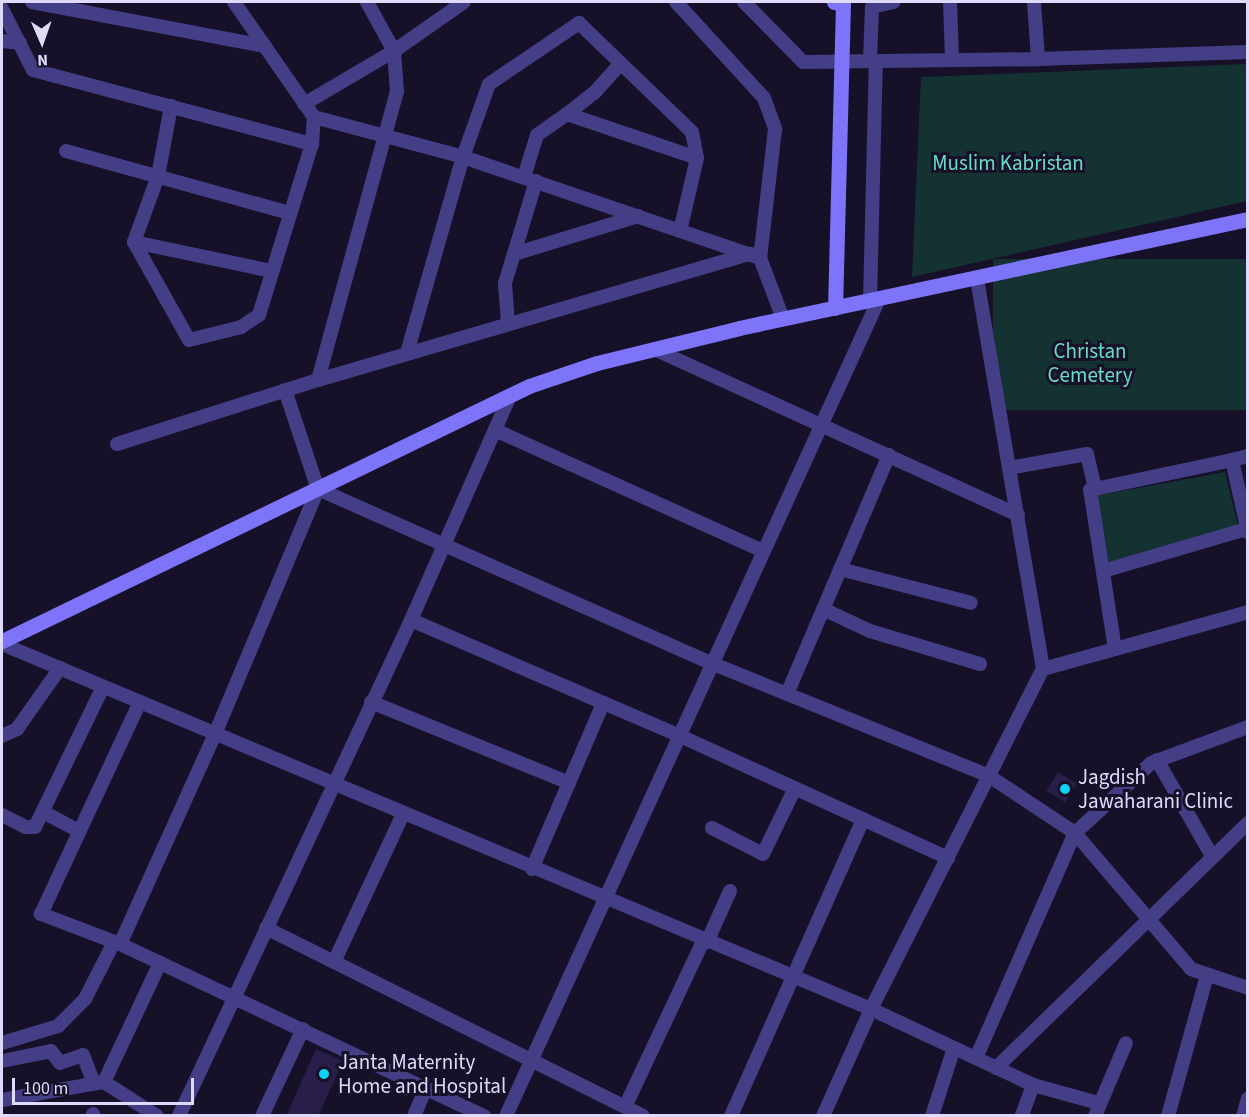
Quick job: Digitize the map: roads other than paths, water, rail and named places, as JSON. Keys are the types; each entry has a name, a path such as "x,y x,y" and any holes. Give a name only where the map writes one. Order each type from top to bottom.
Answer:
{"main road":[{"path":"835,308 841,62 840,2"},
{"path":"2,643 510,396 597,363 783,319 1248,219"}],"street":[{"path":"32,2 265,46"},
{"path":"234,2 314,117 388,134 464,157 755,256"},
{"path":"318,380 388,134 397,93 394,51 367,2"},
{"path":"304,104 394,51 464,2"},
{"path":"676,2 764,98 775,129 755,256 783,319"},
{"path":"744,2 803,62 1038,59 1248,52"},
{"path":"506,1116 822,423 874,300 872,8 893,2"},
{"path":"950,2 952,60"},
{"path":"1034,2 1038,59"},
{"path":"2,9 33,70 312,144"},
{"path":"407,353 464,157 489,84 579,23 619,65 692,132 697,158 680,231"},
{"path":"2,41 20,43"},
{"path":"508,324 505,283 514,254 537,135 595,92 619,65"},
{"path":"171,106 158,176 134,242 189,340 241,327 259,315 312,144 314,117"},
{"path":"567,114 697,158"},
{"path":"66,151 290,213"},
{"path":"514,254 638,216"},
{"path":"134,242 272,271"},
{"path":"117,444 407,353 755,256"},
{"path":"823,1116 871,1010 1043,669 977,278"},
{"path":"654,349 822,423 1018,515"},
{"path":"2,1043 58,1026 85,999 117,943 215,734 318,489 285,390"},
{"path":"179,1116 332,784 411,620 510,396"},
{"path":"495,430 763,551"},
{"path":"1010,468 1087,454 1095,489"},
{"path":"787,694 889,455"},
{"path":"1115,649 1090,490 1248,456"},
{"path":"1103,571 1247,530 1232,460"},
{"path":"318,489 711,663 989,776 1075,833 1191,969 1248,988"},
{"path":"840,569 971,603"},
{"path":"823,609 870,631 980,664"},
{"path":"1043,669 1248,612"},
{"path":"411,620 678,735 948,858"},
{"path":"2,643 604,900 871,1010 1032,1085 1097,1109 1126,1043"},
{"path":"2,736 17,729 60,668"},
{"path":"2,815 32,828 43,812 103,687"},
{"path":"140,702 41,914 117,943 484,1116"},
{"path":"371,702 569,783"},
{"path":"532,869 603,703"},
{"path":"976,1058 1075,833 1157,760 1248,727"},
{"path":"1157,760 1212,856"},
{"path":"712,828 764,854 795,788"},
{"path":"43,812 80,831"},
{"path":"334,962 404,814"},
{"path":"731,1116 863,819"},
{"path":"996,1068 1146,917 1248,823"},
{"path":"625,1107 730,891"},
{"path":"266,928 643,1116"},
{"path":"99,1082 160,963"},
{"path":"1168,1116 1207,975"},
{"path":"262,1116 303,1029"},
{"path":"932,1116 954,1048"},
{"path":"2,1061 51,1051 60,1063 83,1055 99,1082 156,1116"},
{"path":"2,1100 99,1082"},
{"path":"1022,1116 1032,1085"},
{"path":"414,1116 426,1088"},
{"path":"1243,1116 1248,1099"}],"place":[{"name":"Jagdish Jawaharani Clinic","path":"1065,789"},
{"name":"Janta Maternity Home and Hospital","path":"324,1074"}],"park label":[{"name":"Muslim Kabristan","path":"1008,163"},
{"name":"Christan Cemetery","path":"1090,363"}]}
